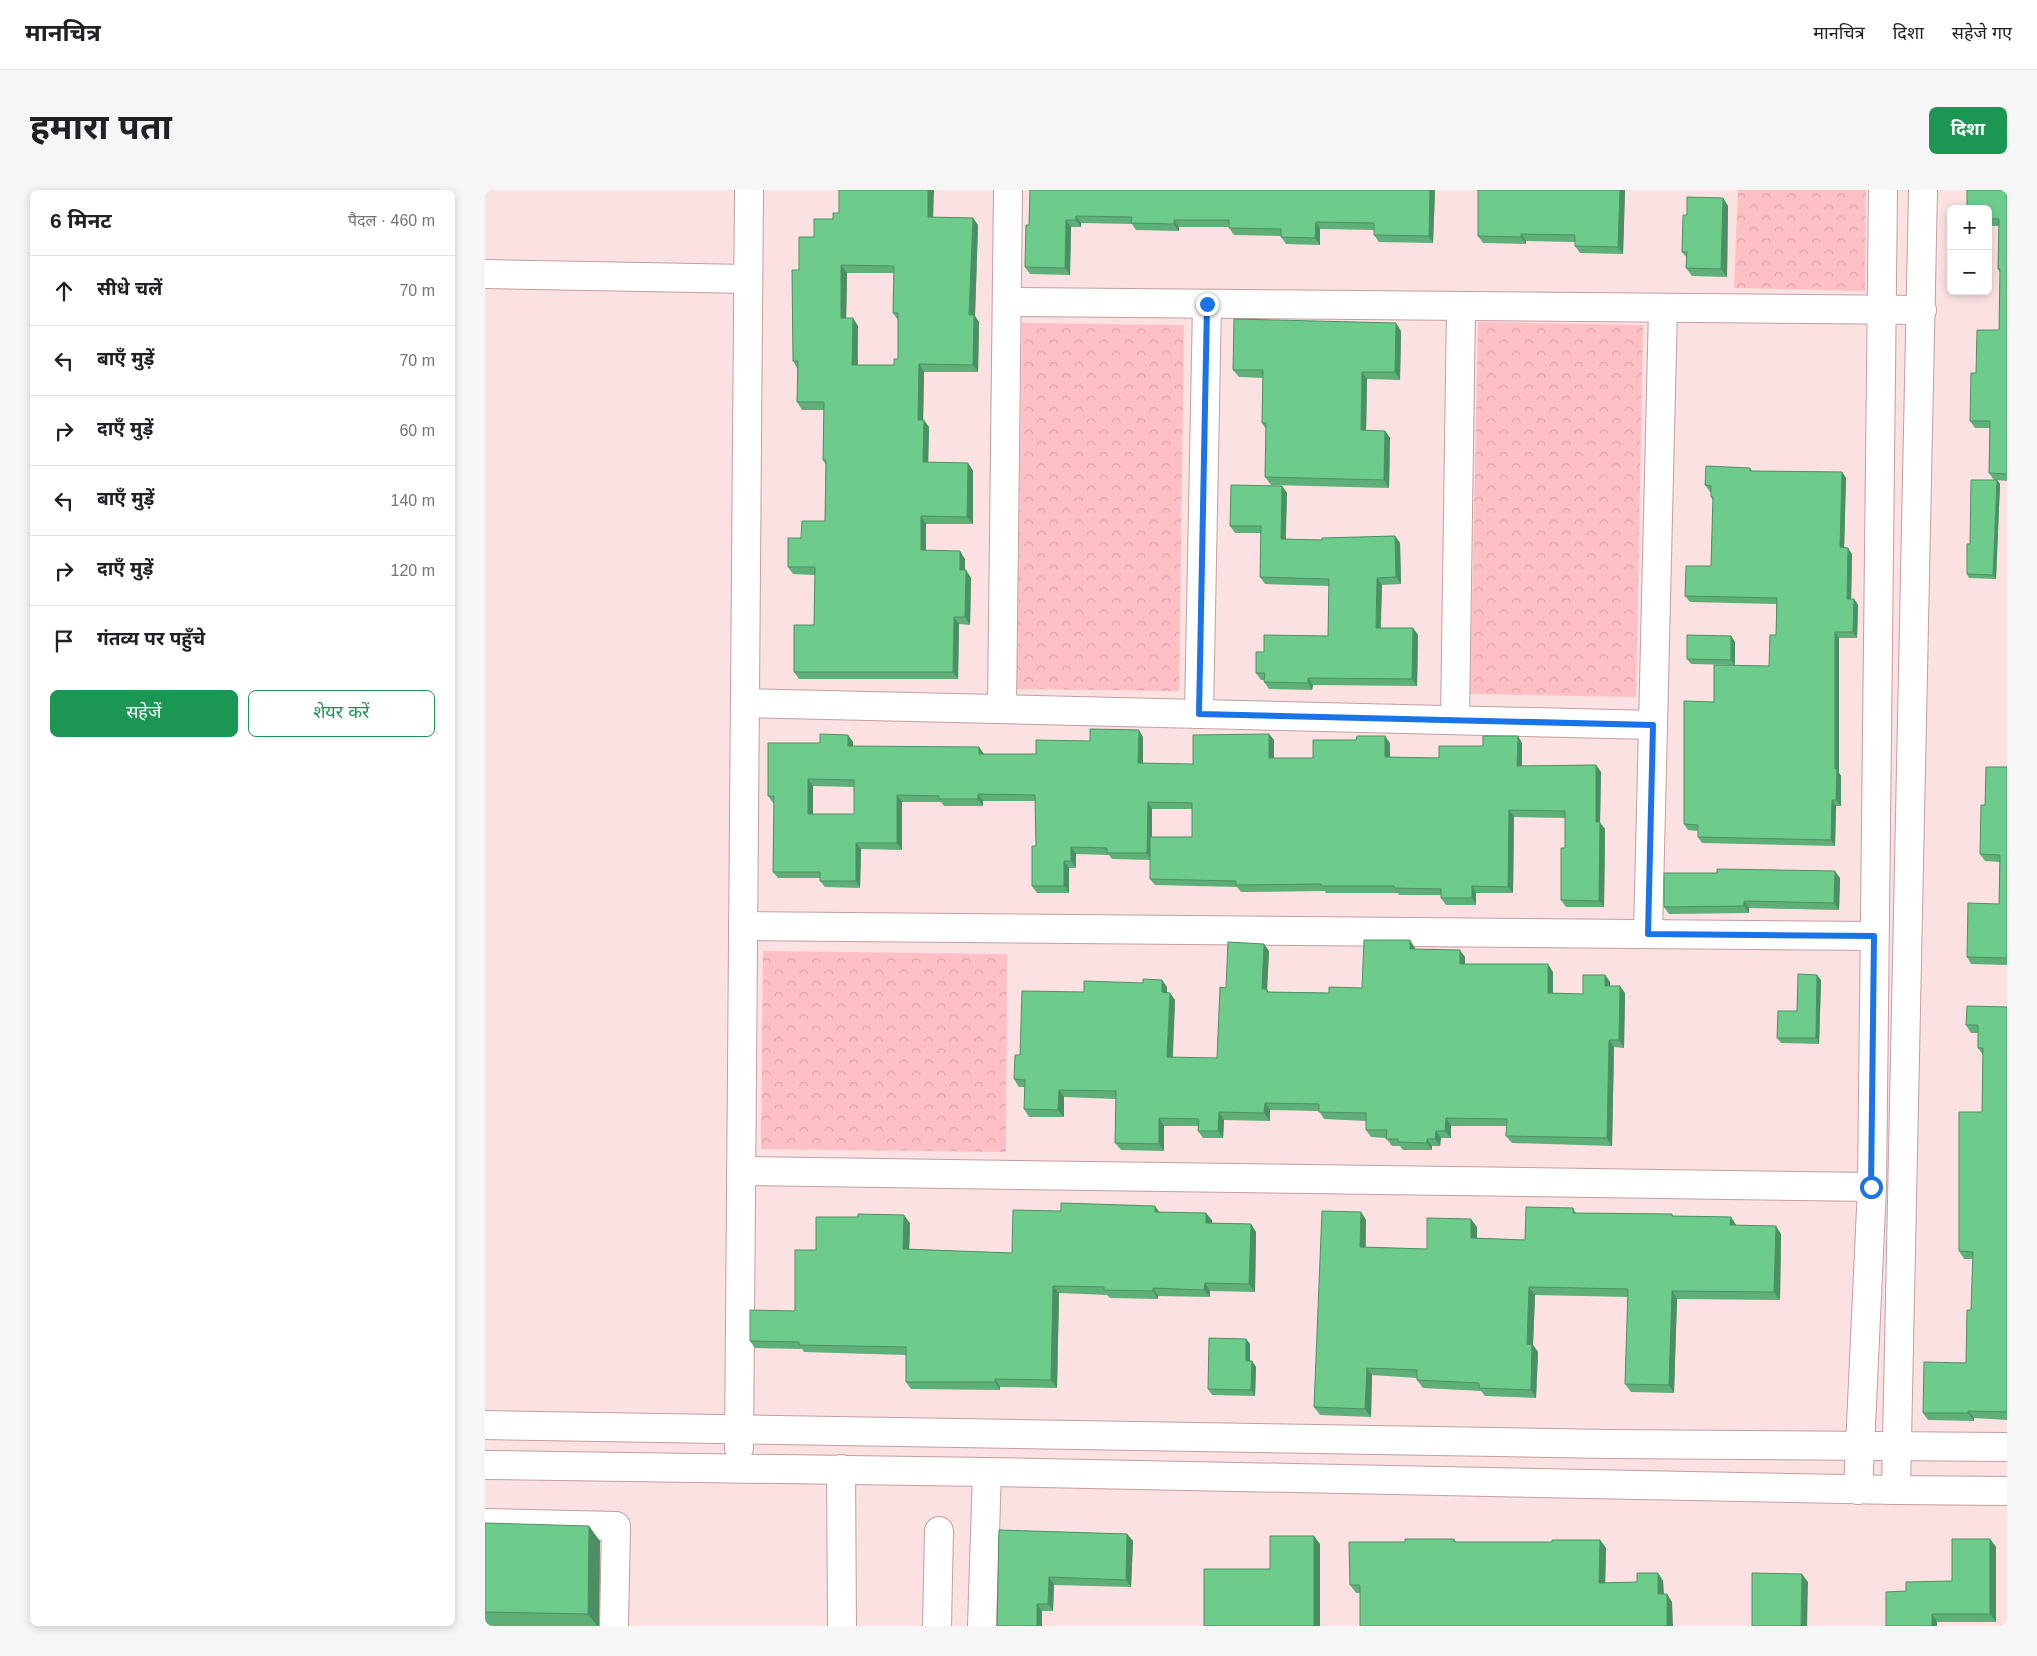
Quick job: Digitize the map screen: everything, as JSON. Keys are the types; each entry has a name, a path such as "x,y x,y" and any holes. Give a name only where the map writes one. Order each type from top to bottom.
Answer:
{"street":[{"path":"739,1468 749,190"},
{"path":"1002,709 1009,190"},
{"path":"1858,1490 1871,1187 1883,190"},
{"path":"1896,1490 1923,190"},
{"path":"485,274 748,280"},
{"path":"1007,302 1922,310"},
{"path":"1199,714 1207,304"},
{"path":"1455,720 1461,306"},
{"path":"1648,934 1663,308"},
{"path":"745,703 1653,725"},
{"path":"743,926 1874,936"},
{"path":"741,1171 1871,1187"},
{"path":"485,1425 1608,1444 2007,1447"},
{"path":"485,1465 987,1472 1858,1490 2007,1491"},
{"path":"841,1470 842,1626"},
{"path":"983,1626 987,1472"},
{"path":"485,1524 615,1526 614,1626"},
{"path":"937,1626 939,1531"}],"green space":[{"path":"1738,190 1866,190 1865,291 1734,288"},
{"path":"1478,322 1643,325 1636,697 1470,694"},
{"path":"1022,323 1184,325 1179,691 1017,689"},
{"path":"763,951 1007,954 1006,1152 761,1149"}],"building":[{"path":"839,190 928,190 928,217 973,218 969,315 974,315 973,365 919,364 918,420 924,420 923,462 968,463 967,517 921,516 921,550 960,551 960,570 966,570 965,617 954,617 953,672 794,672 794,625 814,625 815,567 788,567 788,538 801,538 802,521 825,521 826,460 823,460 824,402 797,402 798,361 793,361 792,270 799,270 799,237 814,237 814,219 833,219 833,213 839,213","holes":["841,265 894,266 893,313 898,313 898,359 894,359 894,365 852,365 853,318 841,318"]},
{"path":"1030,190 1430,190 1429,236 1374,235 1374,223 1316,222 1315,238 1281,237 1281,229 1229,228 1229,220 1174,220 1174,224 1131,223 1132,217 1076,216 1076,220 1066,220 1065,268 1025,267 1026,225 1029,225"},
{"path":"1478,190 1620,190 1618,247 1575,246 1575,235 1521,234 1521,237 1478,236"},
{"path":"1967,190 2007,190 2007,474 1989,473 1990,421 1970,421 1971,373 1976,373 1977,330 1999,330 1999,219 1992,219 1992,205 1967,205"},
{"path":"1687,197 1723,198 1721,269 1686,268 1687,252 1682,252 1683,215 1687,215"},
{"path":"1234,319 1396,323 1395,372 1362,372 1361,430 1385,431 1384,480 1265,477 1266,423 1262,423 1263,370 1233,370"},
{"path":"1706,466 1750,468 1750,471 1842,472 1840,547 1848,548 1847,599 1854,599 1853,632 1835,632 1835,769 1837,769 1836,800 1832,800 1831,840 1698,837 1698,825 1684,824 1684,701 1714,702 1714,665 1769,666 1770,635 1776,635 1777,598 1685,596 1686,566 1711,566 1713,497 1711,497 1711,486 1705,485"},
{"path":"1971,480 1997,480 1993,575 1967,574 1967,544 1970,544"},
{"path":"1231,485 1282,486 1281,539 1322,540 1322,538 1395,536 1396,577 1377,578 1376,628 1413,628 1412,679 1308,678 1308,683 1264,682 1265,673 1256,673 1256,652 1264,652 1264,635 1328,636 1329,579 1260,577 1261,526 1230,526"},
{"path":"1687,635 1731,636 1731,660 1687,659"},
{"path":"1090,729 1139,730 1138,763 1193,764 1193,735 1269,734 1269,758 1313,758 1313,740 1356,740 1357,736 1385,736 1385,757 1439,758 1439,746 1483,746 1483,736 1518,736 1517,766 1596,765 1596,822 1600,822 1599,901 1561,900 1561,848 1565,848 1565,811 1509,810 1508,887 1472,886 1472,898 1441,898 1441,889 1394,888 1394,886 1321,886 1321,884 1236,885 1236,881 1150,879 1150,837 1192,837 1192,803 1148,802 1147,853 1107,853 1107,848 1071,847 1071,861 1064,861 1064,886 1032,886 1032,846 1036,846 1035,795 978,794 978,799 939,799 939,796 897,795 897,843 856,843 856,881 820,881 820,872 773,872 774,796 768,796 768,743 820,743 820,734 848,735 848,746 979,747 979,754 1036,754 1036,740 1090,741","holes":["808,779 854,780 854,814 808,814"]},
{"path":"1986,767 2007,767 2007,958 1967,957 1968,903 1999,904 2000,855 1980,854 1981,805 1985,805"},
{"path":"1717,869 1835,871 1834,903 1744,901 1744,906 1664,907 1664,873 1717,873"},
{"path":"1364,940 1410,940 1410,949 1460,950 1460,964 1548,964 1548,993 1583,994 1583,975 1605,975 1605,986 1620,986 1619,1040 1609,1040 1607,1138 1506,1136 1507,1119 1446,1118 1445,1131 1436,1131 1435,1139 1427,1139 1427,1143 1398,1142 1398,1139 1386,1139 1387,1130 1366,1130 1366,1113 1319,1112 1319,1104 1265,1103 1264,1113 1219,1112 1218,1131 1198,1131 1199,1119 1159,1118 1159,1144 1115,1143 1116,1091 1059,1090 1058,1110 1024,1109 1025,1080 1014,1079 1015,1055 1020,1055 1022,991 1084,992 1084,981 1143,983 1143,979 1162,980 1162,992 1170,993 1167,1057 1217,1058 1220,987 1226,988 1228,942 1264,944 1262,989 1267,989 1267,992 1329,993 1329,987 1362,988"},
{"path":"1798,974 1817,975 1816,1038 1777,1038 1778,1011 1797,1011"},
{"path":"1967,1006 2007,1007 2007,1412 1923,1413 1924,1362 1966,1363 1967,1310 1971,1310 1973,1252 1959,1251 1959,1112 1982,1112 1983,1048 1978,1048 1978,1025 1966,1025"},
{"path":"1061,1203 1155,1206 1155,1212 1206,1213 1206,1223 1251,1224 1249,1284 1205,1283 1204,1290 1153,1288 1153,1291 1104,1290 1104,1287 1053,1286 1051,1380 995,1379 995,1382 906,1382 906,1347 799,1345 799,1342 750,1341 750,1310 795,1311 795,1250 816,1250 816,1217 858,1217 858,1214 904,1215 903,1249 1012,1253 1013,1210 1061,1211"},
{"path":"1526,1207 1573,1208 1573,1213 1672,1214 1672,1216 1731,1217 1730,1225 1776,1226 1774,1292 1672,1291 1669,1385 1625,1384 1628,1289 1529,1287 1527,1344 1532,1345 1531,1390 1479,1388 1479,1383 1417,1380 1417,1370 1367,1368 1365,1409 1314,1407 1322,1211 1361,1212 1360,1247 1427,1249 1427,1218 1471,1219 1471,1238 1525,1240"},
{"path":"1209,1338 1246,1339 1246,1361 1252,1361 1251,1390 1208,1389"},
{"path":"485,1523 589,1526 588,1614 485,1612"},
{"path":"999,1530 1127,1534 1126,1580 1049,1577 1048,1604 1037,1604 1037,1626 997,1626"},
{"path":"1270,1536 1314,1536 1314,1626 1204,1626 1204,1569 1270,1569"},
{"path":"1405,1539 1454,1539 1454,1542 1600,1540 1599,1583 1637,1582 1637,1573 1658,1573 1658,1594 1667,1594 1667,1626 1360,1626 1360,1585 1350,1585 1349,1542 1405,1542"},
{"path":"1952,1539 1990,1539 1990,1614 1932,1614 1932,1626 1886,1626 1886,1592 1906,1591 1906,1582 1952,1581"},
{"path":"1752,1573 1802,1574 1801,1626 1752,1626"}],"route":[{"path":"1207,304 1199,714 1653,725 1648,934 1874,936 1871,1187"}]}
